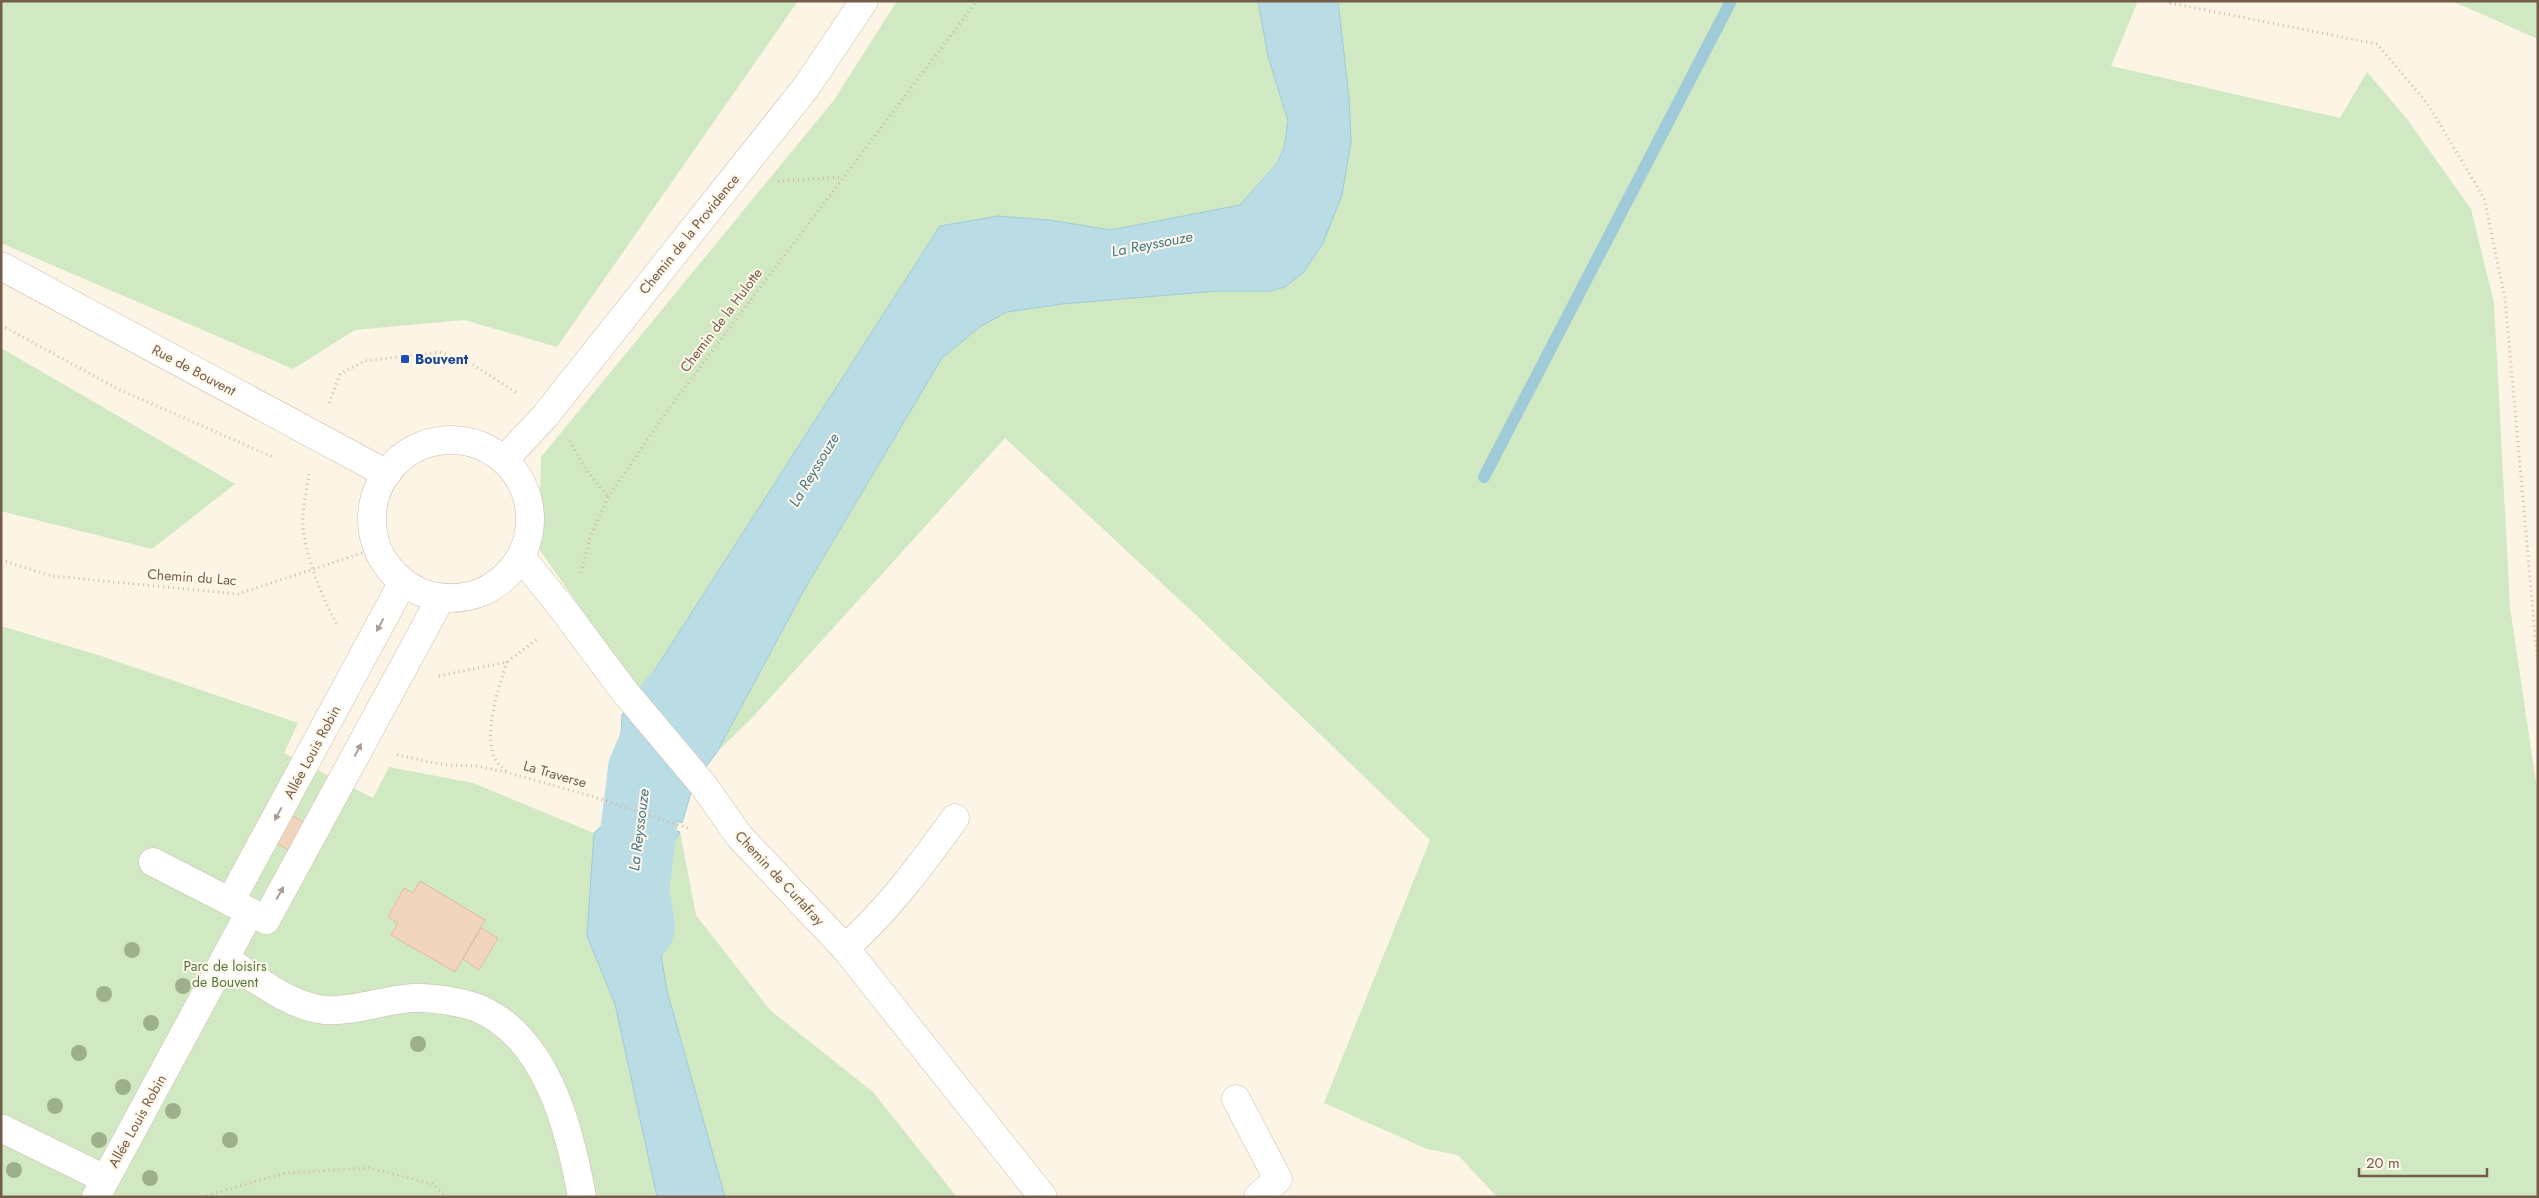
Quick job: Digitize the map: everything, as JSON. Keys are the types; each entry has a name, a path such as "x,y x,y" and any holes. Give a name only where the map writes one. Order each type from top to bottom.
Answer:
{"street":[{"name":"Chemin de la Providence","path":"504,460 545,416 807,86 864,1"},
{"name":"Rue de Bouvent","path":"1,266 320,436 386,474"},
{"path":"456,440 481,446 504,460 518,476 526,495 531,516 528,537 521,557 510,573 495,585 479,594 460,598 441,598 421,592 395,575 377,548 372,526 373,508 378,490 386,474 405,455 429,443 456,440"},
{"name":"Chemin de Curtafray","path":"521,557 563,609 625,692 704,786 739,836 845,948 1043,1197"},
{"name":"Allée Louis Robin","path":"100,1188 225,959 240,907 364,654 403,582"},
{"path":"153,862 266,920 441,598"},
{"path":"845,948 864,931 917,871 955,818"},
{"path":"225,959 294,1002 326,1010 422,998 475,1008 509,1028 537,1060 559,1104 575,1153 582,1197"},
{"path":"1236,1099 1278,1179 1258,1197"},
{"path":"3,1129 100,1188"}],"path":[{"name":"Chemin de la Hulotte","path":"507,662 545,633 563,609 578,584 590,538 608,497 670,407 842,177 924,73 977,1"},
{"path":"2170,3 2377,44 2428,103 2484,198 2505,298 2538,668"},
{"path":"729,184 842,177"},
{"path":"1,325 118,389 282,461"},
{"path":"320,436 340,374 364,360 403,354 440,352 472,364 509,387 545,416 567,435 584,468 608,497"},
{"path":"300,469 309,473 303,524 313,569 336,623 348,641 364,654"},
{"name":"Chemin du Lac","path":"1,560 52,576 238,594 377,548"},
{"name":"La Traverse","path":"507,662 496,698 492,744 496,761 509,773 594,797 682,826"},
{"path":"359,748 445,765 477,766 509,773"},
{"path":"202,1197 284,1173 370,1168 432,1184 447,1197"}],"green space":[{"path":"1,1 798,1 557,347 464,320 355,330 293,369 1,243"},
{"path":"897,1 1258,1 1268,56 1288,121 1284,148 1276,163 1240,205 1111,230 1049,220 998,216 940,226 640,693 539,549 541,457 834,100"},
{"path":"1338,1 2138,1 2111,66 2340,118 2367,72 2407,119 2471,209 2494,303 2510,607 2538,796 2538,1197 1497,1197 1458,1155 1427,1149 1324,1103 1430,840 1198,617 1005,438 751,719 717,752 804,590 942,358 981,326 1007,312 1062,304 1217,291 1270,291 1351,141 1349,97"},
{"path":"2452,1 2538,1 2538,39"},
{"path":"1,348 235,484 152,549 1,511"},
{"name":"Parc de loisirs de Bouvent","path":"1,626 98,655 298,723 284,753 373,798 389,767 473,783 594,833 587,936 615,1004 657,1197 1,1197"},
{"path":"680,832 696,915 770,1010 873,1092 957,1197 725,1197 667,991 649,882"}],"water":[{"path":"1258,1 1338,1 1349,97 1351,141 1342,195 1323,243 1303,273 1285,287 1270,291 1217,291 1062,304 1007,312 981,326 942,358 804,590 717,752 706,767 640,693 940,226 998,216 1049,220 1111,230 1240,205 1277,163 1284,148 1288,121 1268,56"},
{"path":"626,710 693,786 682,823 618,794 622,714"},
{"path":"615,813 680,832 649,882 667,991 725,1197 657,1197 615,1004 587,936 594,833"}],"building":[{"path":"289,814 304,822 288,850 275,842"},
{"path":"420,881 485,920 455,972 391,935 398,923 388,917 404,888 413,893"},
{"path":"481,928 498,938 479,970 463,959"}],"waterway":[{"path":"1484,477 1731,1"},
{"name":"La Reyssouze","path":"637,926 631,889 646,770 674,704"}],"place":[{"name":"Bouvent","path":"405,359"}]}
